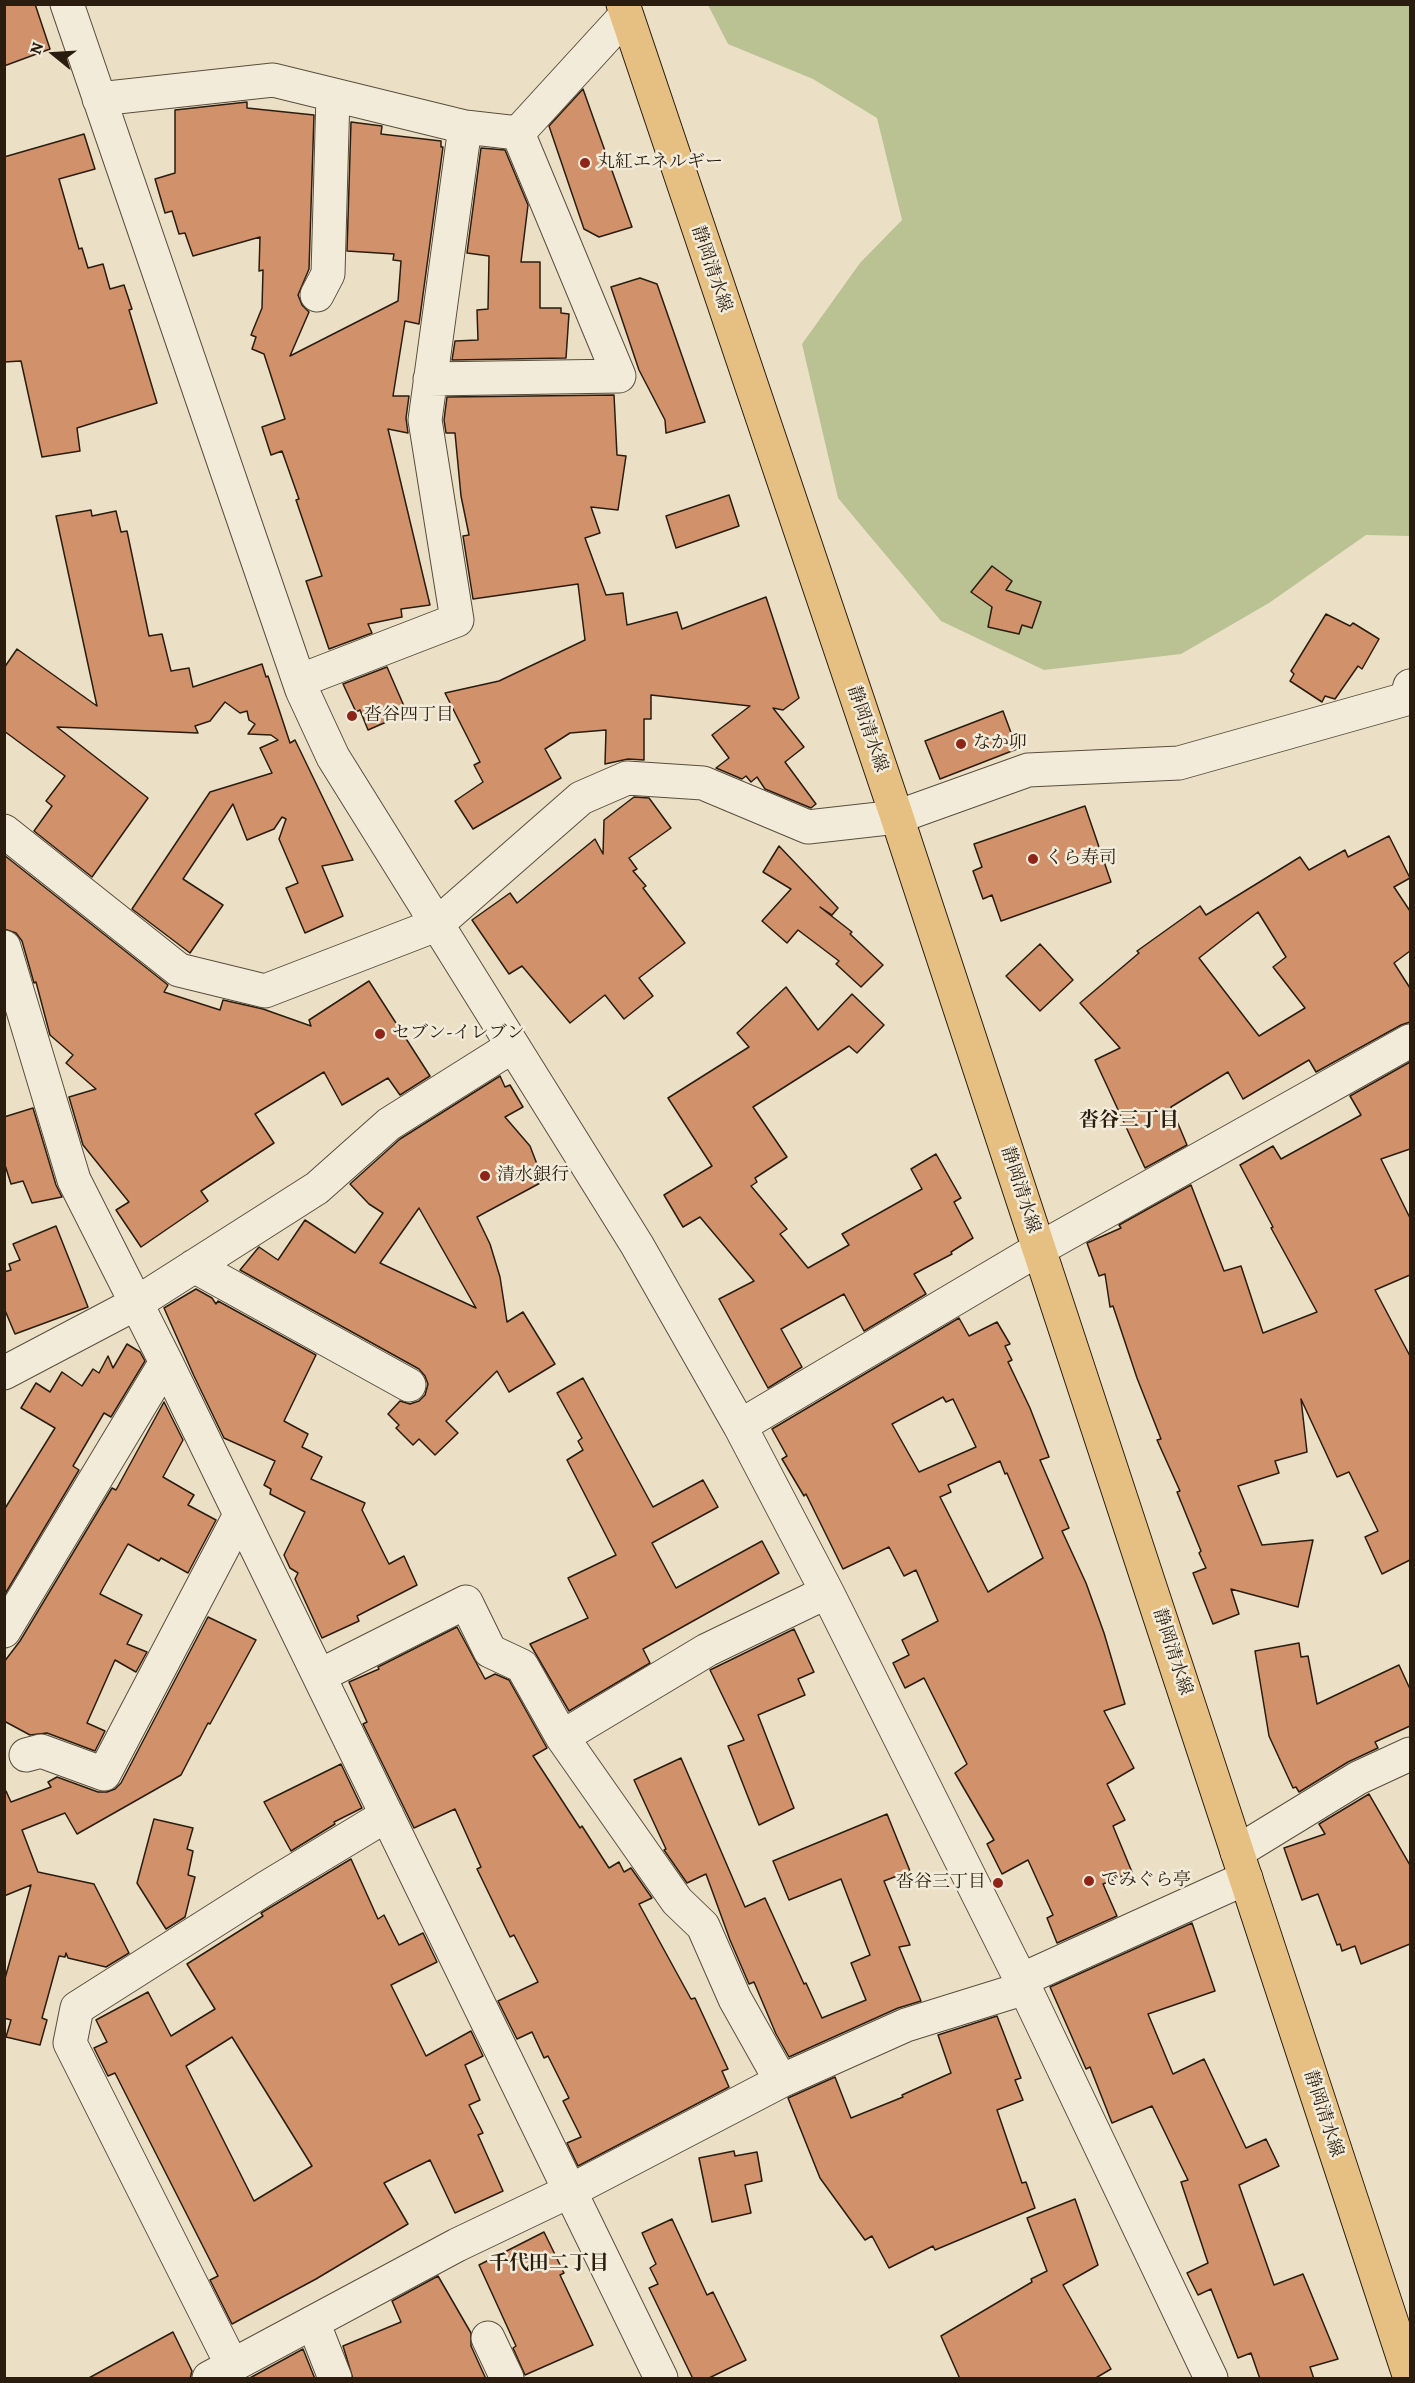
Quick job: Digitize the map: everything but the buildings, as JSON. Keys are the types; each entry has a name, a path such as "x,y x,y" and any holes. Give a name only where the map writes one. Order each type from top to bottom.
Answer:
{"main road":[{"name":"静岡清水線","path":"624,10 897,817 1410,2379"}],"street":[{"path":"67,4 299,681 333,758 637,1245 740,1426 1023,1984 1211,2379"},
{"path":"518,133 624,10"},
{"path":"99,99 273,80 465,127 518,133"},
{"path":"317,294 328,274 333,95"},
{"path":"299,681 457,620 425,420 465,127"},
{"path":"430,378 620,375 518,133"},
{"path":"4,831 179,970 265,991 436,925 581,798 627,778 703,783 808,827 897,817 1028,770 1179,763 1406,699 1410,686"},
{"path":"4,947 74,1180 166,1362 662,2379"},
{"path":"740,1426 1039,1250 1410,1041"},
{"path":"4,1372 135,1304 317,1188 389,1124 513,1046"},
{"path":"194,1266 408,1385"},
{"path":"4,1631 166,1362"},
{"path":"12,1754 41,1751 104,1774 240,1515"},
{"path":"562,1737 706,1650 826,1592"},
{"path":"319,1676 466,1602 490,1651 522,1666 562,1737 677,1901 703,1926 735,1999 781,2081"},
{"path":"387,1815 266,1888 77,2008 70,2043 220,2372 458,2246 570,2192 781,2081 906,2025 1023,1984 1241,1865 1359,1778 1410,1754"},
{"path":"313,2322 335,2379"},
{"path":"488,2338 507,2379"}],"green space":[{"path":"708,5 1410,5 1410,536 1366,535 1269,603 1181,654 1044,670 941,621 838,498 802,344 860,263 902,220 877,118 813,79 728,44"}],"place":[{"name":"丸紅エネルギー","path":"585,163"},
{"name":"沓谷四丁目","path":"352,716"},
{"name":"なか卯","path":"961,744"},
{"name":"くら寿司","path":"1033,859"},
{"name":"セブン-イレブン","path":"380,1034"},
{"name":"清水銀行","path":"485,1176"},
{"name":"でみぐら亭","path":"1089,1881"},
{"name":"沓谷三丁目","path":"998,1883"}],"district":[{"name":"沓谷三丁目","path":"1129,1121"},
{"name":"千代田二丁目","path":"549,2264"}]}
